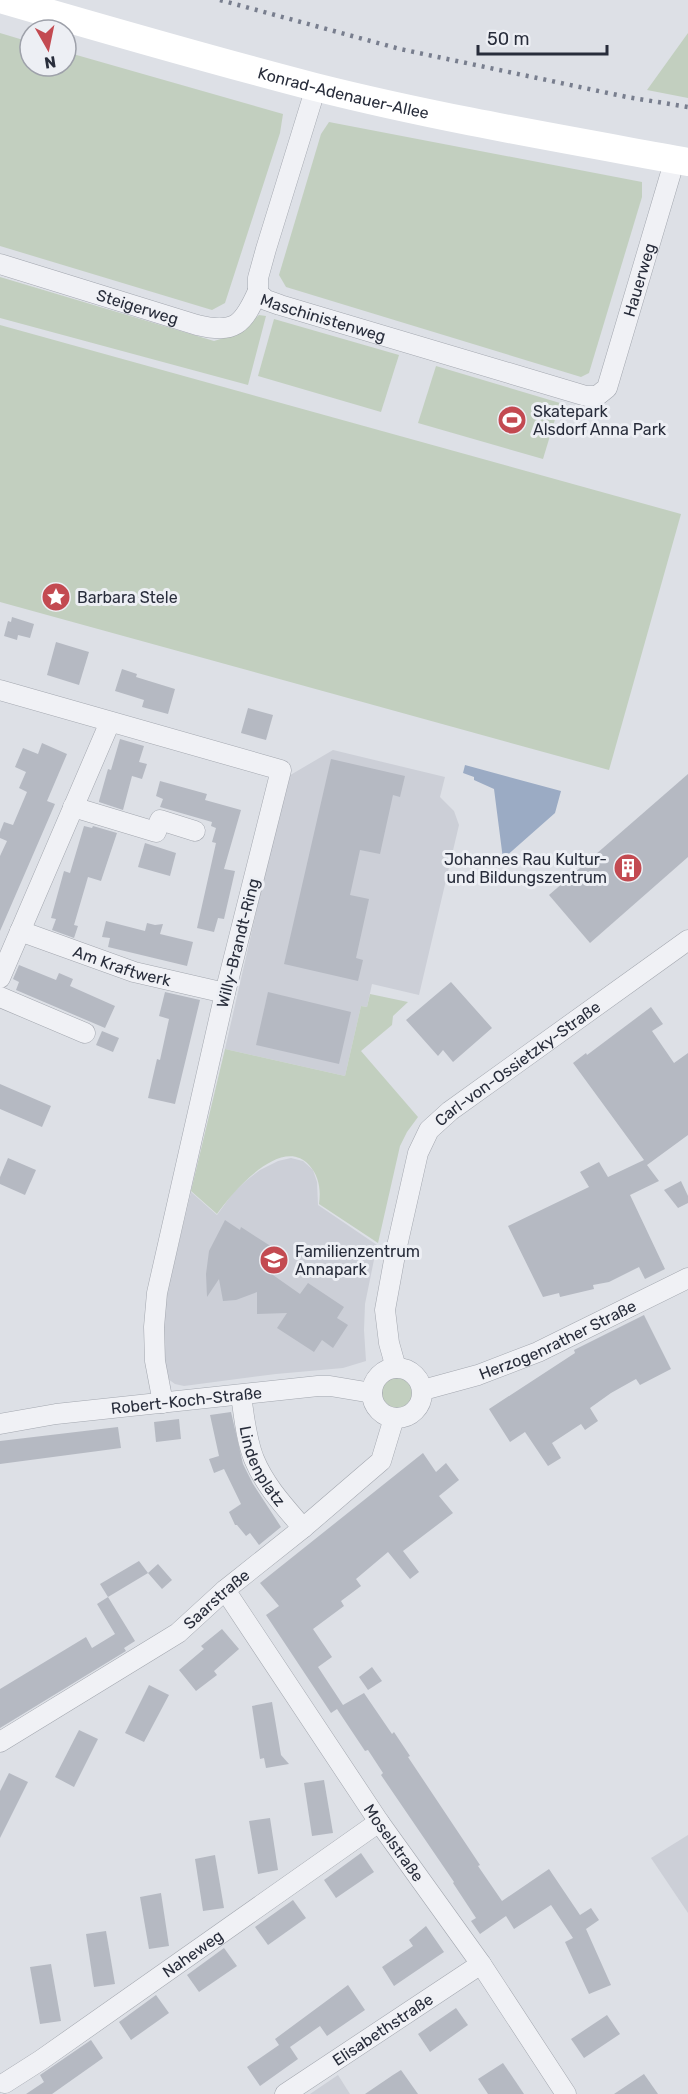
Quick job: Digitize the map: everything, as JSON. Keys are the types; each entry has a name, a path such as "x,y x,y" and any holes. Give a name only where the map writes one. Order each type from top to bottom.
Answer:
{"street":[{"name":"Konrad-Adenauer-Allee","path":"4,0 140,40 316,87 478,124 681,160"},
{"name":"Maschinistenweg","path":"316,87 266,249 258,278 258,292 266,300 290,308 572,393 597,396"},
{"name":"Hauerweg","path":"597,396 607,388 681,160"},
{"name":"Steigerweg","path":"0,264 218,330 231,328 242,320 258,292"},
{"name":"Willy-Brandt-Ring","path":"0,690 280,770 225,993 157,1293 154,1327 155,1361 163,1403"},
{"path":"0,978 110,722"},
{"path":"73,807 156,832 160,820 195,831"},
{"name":"Am Kraftwerk","path":"20,931 134,972 225,993"},
{"name":"Carl-von-Ossietzky-Straße","path":"396,1368 385,1310 411,1180 418,1153 429,1130 450,1110 688,940"},
{"path":"0,997 85,1033"},
{"name":"Herzogenrather Straße","path":"423,1390 478,1375 538,1352 688,1278"},
{"path":"396,1368 408,1370 418,1378 423,1390 421,1402 415,1411 405,1417 394,1418 382,1414 375,1405 372,1393 379,1376 396,1368"},
{"name":"Robert-Koch-Straße","path":"0,1424 56,1414 324,1386 372,1393"},
{"name":"Lindenplatz","path":"241,1395 246,1429 254,1459 274,1495 303,1528"},
{"name":"Saarstraße","path":"0,1742 178,1633 225,1590 303,1528 381,1461 394,1418"},
{"name":"Moselstraße","path":"225,1590 379,1822 481,1964 566,2094"},
{"name":"Naheweg","path":"6,2084 379,1822"},
{"name":"Elisabethstraße","path":"285,2094 481,1964"}],"shaded area":[{"path":"333,750 445,777 440,797 454,811 459,825 419,995 372,984 367,1007 361,1006 345,1076 225,1049 287,777"},
{"name":"Familienzentrum Annapark","path":"291,1158 303,1161 313,1170 317,1182 318,1205 377,1245 365,1304 366,1361 343,1368 184,1386 175,1384 168,1379 165,1367 163,1310 191,1192 217,1215 233,1193 247,1180 278,1161"},
{"path":"688,1835 688,1913 651,1858"},
{"path":"338,2075 350,2094 310,2094"}],"green space":[{"path":"0,33 18,38 18,78 78,78 78,55 283,114 280,133 225,303 212,310 0,246"},
{"path":"688,33 688,98 647,90"},
{"path":"329,122 642,182 642,197 589,373 581,377 286,287 279,275 321,134"},
{"path":"0,277 214,341 237,334 259,315 266,316 248,385 0,318"},
{"path":"274,319 399,355 381,412 258,376"},
{"path":"0,325 681,514 609,770 0,602"},
{"name":"Skatepark Alsdorf Anna Park","path":"436,366 560,403 543,459 418,423"},
{"path":"370,994 408,1002 393,1016 392,1025 361,1051 418,1117 400,1146 378,1243 319,1204 317,1178 309,1165 298,1157 285,1157 258,1170 233,1194 217,1214 191,1191 225,1049 345,1076 361,1006 367,1007"},
{"path":"397,1378 403,1379 411,1387 411,1399 403,1407 397,1408 391,1407 383,1399 382,1393 383,1387 391,1379"}],"water":[{"path":"465,765 561,791 555,813 503,859 494,789 463,773"}],"building":[{"path":"12,617 34,624 30,638 18,635 17,640 4,636 8,621 11,622"},
{"path":"56,642 89,652 79,685 47,675"},
{"path":"122,669 137,674 136,677 175,689 168,714 142,707 144,700 115,691"},
{"path":"248,708 273,715 266,740 241,733"},
{"path":"120,739 144,746 139,762 147,764 142,779 132,776 123,810 99,802 108,769 111,770"},
{"path":"42,743 67,754 47,801 55,804 0,931 0,856 7,841 0,838 0,832 4,822 13,825 27,792 19,788 26,772 15,767 23,748 38,754"},
{"path":"331,759 405,776 400,797 393,795 380,854 360,850 350,895 369,899 356,958 363,960 358,981 284,964"},
{"name":"Johannes Rau Kultur- und Bildungszentrum","path":"688,774 688,857 590,943 549,895"},
{"path":"160,781 207,794 205,800 241,810 224,869 235,871 224,919 218,918 214,932 197,928 216,843 212,842 216,828 211,826 212,822 160,807 163,799 156,796"},
{"path":"84,826 92,828 93,826 117,833 101,881 88,877 74,925 78,926 74,938 52,930 56,919 51,918 64,871 70,873"},
{"path":"145,843 176,853 170,876 138,867"},
{"path":"106,921 145,931 147,923 163,924 160,934 193,942 187,966 108,947 110,938 102,937"},
{"path":"19,965 56,980 59,973 73,979 70,986 115,1006 105,1028 16,990 19,982 13,979"},
{"path":"451,982 492,1028 453,1062 443,1050 438,1056 406,1020"},
{"path":"165,992 200,1000 175,1104 148,1098 157,1059 160,1060 169,1019 159,1016"},
{"path":"268,992 351,1012 339,1064 256,1045"},
{"path":"651,1007 663,1024 652,1031 674,1063 688,1053 688,1135 647,1165 659,1181 630,1195 665,1269 645,1279 639,1267 609,1282 593,1285 594,1289 560,1297 559,1293 543,1297 508,1226 589,1187 580,1172 599,1162 608,1177 644,1160 573,1063"},
{"path":"102,1031 119,1038 113,1052 96,1045"},
{"path":"0,1084 51,1106 42,1127 0,1109"},
{"path":"8,1158 36,1170 25,1195 0,1184 0,1177"},
{"path":"681,1181 688,1196 688,1203 678,1208 664,1190"},
{"path":"225,1220 240,1230 241,1227 272,1247 270,1250 285,1260 273,1275 300,1294 308,1283 344,1307 337,1318 348,1325 333,1348 322,1340 314,1352 277,1328 287,1313 257,1314 257,1292 236,1300 223,1301 219,1279 207,1297 206,1274 209,1251"},
{"path":"644,1315 671,1369 640,1385 636,1379 590,1408 598,1421 585,1430 581,1424 552,1443 561,1458 548,1466 525,1432 510,1442 489,1409 575,1353 574,1350"},
{"path":"231,1412 243,1464 281,1527 259,1545 250,1533 246,1536 235,1525 229,1512 241,1504 224,1469 214,1473 209,1459 219,1456 210,1415"},
{"path":"179,1419 181,1439 156,1442 154,1422"},
{"path":"118,1427 121,1448 0,1464 0,1441"},
{"path":"423,1453 436,1472 446,1463 459,1480 439,1496 453,1513 403,1551 419,1572 410,1579 388,1552 356,1579 361,1586 341,1601 344,1606 313,1629 332,1657 318,1667 343,1705 364,1693 410,1756 408,1757 502,1901 549,1869 580,1915 591,1908 599,1920 586,1929 611,1985 589,1994 565,1942 573,1938 551,1905 514,1929 506,1916 480,1934 471,1921 476,1918 381,1775 383,1773 368,1750 365,1751 337,1709 331,1713 266,1615 279,1606 260,1583"},
{"path":"139,1561 148,1573 108,1597 100,1584"},
{"path":"158,1564 172,1580 162,1589 148,1573"},
{"path":"108,1597 135,1641 124,1648 126,1651 0,1728 0,1689 86,1637 92,1648 115,1634 97,1604"},
{"path":"222,1629 239,1649 214,1671 217,1675 196,1691 179,1670 204,1649 201,1646"},
{"path":"372,1667 382,1681 368,1690 359,1677"},
{"path":"149,1685 169,1695 144,1742 125,1733"},
{"path":"272,1702 281,1755 289,1764 266,1768 264,1758 260,1759 252,1706"},
{"path":"79,1730 98,1739 74,1787 55,1777"},
{"path":"9,1773 28,1782 0,1838 0,1791"},
{"path":"324,1780 333,1833 312,1836 304,1783"},
{"path":"270,1818 278,1870 258,1874 249,1821"},
{"path":"361,1853 374,1872 336,1898 324,1880"},
{"path":"215,1855 224,1908 203,1911 195,1859"},
{"path":"161,1893 169,1946 149,1949 140,1897"},
{"path":"293,1900 306,1918 268,1945 255,1927"},
{"path":"426,1926 444,1952 394,1986 382,1967 413,1946 409,1940"},
{"path":"106,1931 115,1984 94,1987 86,1934"},
{"path":"224,1948 237,1966 199,1992 187,1975"},
{"path":"51,1964 61,2021 40,2024 30,1967"},
{"path":"348,1985 365,2010 327,2036 320,2026 290,2047 298,2059 260,2086 247,2067 279,2045 275,2039"},
{"path":"156,1995 169,2013 131,2040 119,2022"},
{"path":"456,2008 468,2025 430,2052 418,2034"},
{"path":"607,2015 620,2034 584,2058 571,2039"},
{"path":"91,2040 103,2058 52,2094 26,2094 44,2082 40,2075"},
{"path":"503,2063 524,2094 488,2094 478,2079"},
{"path":"401,2070 418,2094 365,2094 393,2075"},
{"path":"644,2074 658,2094 614,2094"}],"railway":[{"path":"220,0 400,49 627,97 688,107"}],"place":[{"name":"Skatepark Alsdorf Anna Park","path":"512,420"},
{"name":"Barbara Stele","path":"56,597"},
{"name":"Johannes Rau Kultur- und Bildungszentrum","path":"628,868"},
{"name":"Familienzentrum Annapark","path":"274,1260"}]}
